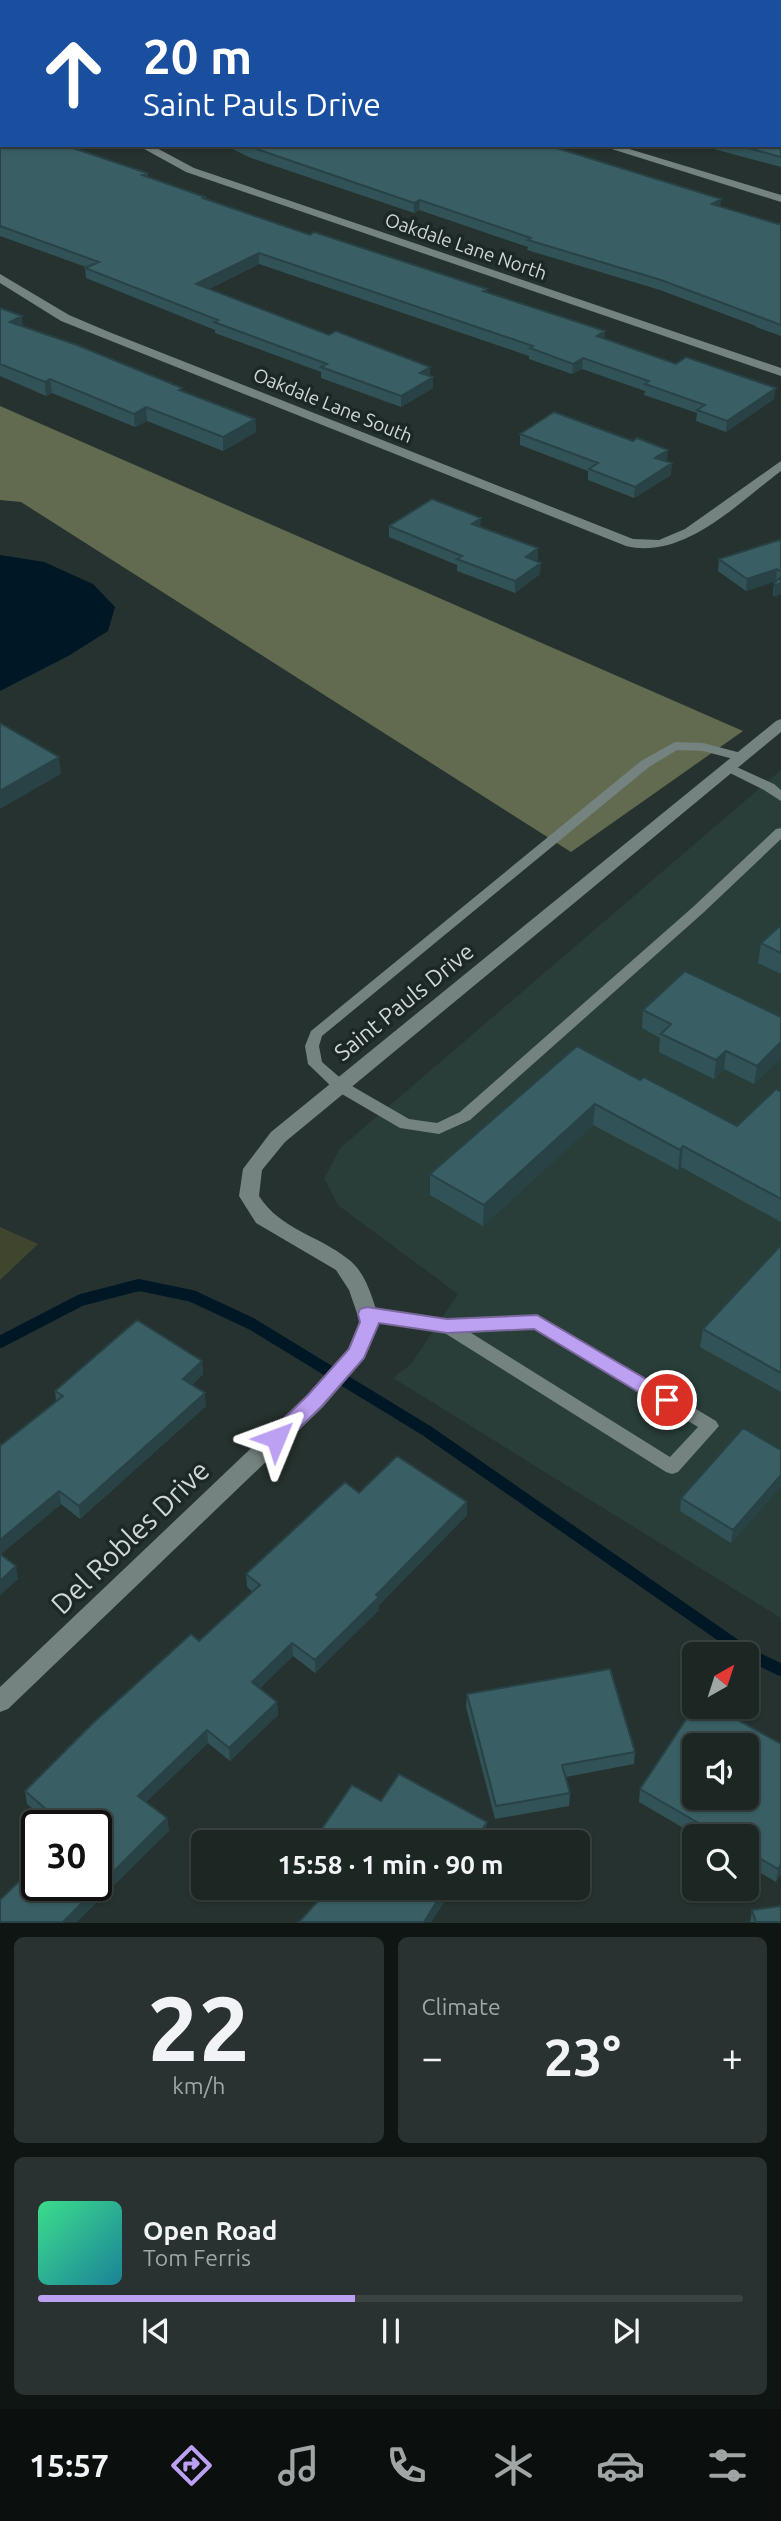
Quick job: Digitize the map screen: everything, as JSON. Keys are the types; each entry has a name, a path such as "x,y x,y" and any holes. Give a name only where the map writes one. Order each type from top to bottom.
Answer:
{"street":[{"name":"Oakdale Lane North","path":"146,147 190,170 781,372"},
{"path":"611,147 781,199"},
{"name":"Oakdale Lane South","path":"0,278 65,318 105,335 631,543 660,544 690,532 781,465"},
{"name":"Saint Pauls Drive","path":"367,1314 359,1288 343,1265 263,1218 249,1196 253,1169 278,1137 781,724"},
{"name":"Del Robles Drive","path":"0,1702 315,1401 357,1353 370,1322 367,1314"}],"lane":[{"path":"781,797 734,762 704,747 676,746 645,764 316,1034 312,1046 315,1064 340,1086 405,1124 439,1129 465,1116 698,910 781,832"},
{"path":"367,1314 447,1326 537,1322 710,1426 672,1466 447,1326"}],"shaded area":[{"path":"781,770 781,1618 393,1378 411,1364 458,1294 339,1206 324,1179 340,1148"}],"green space":[{"path":"0,406 743,731 571,852 21,502 0,500"},
{"path":"0,1227 38,1244 0,1280"}],"water":[{"path":"0,555 44,562 93,584 115,607 108,631 70,655 0,691"}],"building":[{"path":"0,147 70,147 147,173 142,175 310,235 314,232 605,331 597,336 676,364 686,357 776,388 727,421 697,410 705,405 645,384 649,381 583,358 573,364 530,348 533,346 259,253 196,284 329,335 336,331 430,367 420,373 433,377 401,396 321,367 327,364 214,322 218,320 85,268 99,262 0,226"},
{"path":"251,147 553,147 721,199 712,204 781,223 781,325 661,280 528,240 531,238 420,200 414,203"},
{"path":"744,147 781,147 781,157"},
{"path":"0,308 22,316 10,322 77,345 182,388 179,390 255,419 223,437 146,407 134,414 50,379 45,382 0,364"},
{"path":"554,412 633,441 637,438 668,450 655,458 672,463 635,487 589,469 598,463 520,434"},
{"path":"432,499 481,518 472,524 538,548 526,557 541,563 515,581 457,559 462,556 389,526"},
{"path":"779,540 781,572 777,569 747,579 719,559"},
{"path":"0,723 59,757 0,791"},
{"path":"781,925 781,953 761,943"},
{"path":"685,971 781,1017 781,1042 757,1066 726,1051 716,1060 661,1034 671,1024 643,1010"},
{"path":"577,1046 640,1080 644,1077 737,1126 776,1089 781,1092 781,1199 683,1146 680,1150 595,1104 484,1205 430,1174"},
{"path":"781,1245 781,1373 703,1329"},
{"path":"137,1320 202,1361 183,1379 205,1393 79,1506 59,1491 0,1540 0,1446 63,1396 55,1391"},
{"path":"743,1428 781,1450 781,1475 733,1530 681,1498"},
{"path":"397,1456 467,1502 376,1595 379,1597 315,1660 292,1643 252,1682 277,1702 229,1748 207,1730 138,1796 167,1818 112,1873 112,1810 47,1810 25,1791 93,1723 191,1634 199,1641 260,1585 246,1574 345,1482 359,1493"},
{"path":"0,1554 16,1566 0,1581"},
{"path":"610,1669 635,1752 562,1765 570,1793 496,1806 467,1694"},
{"path":"686,1719 736,1719 781,1744 781,1864 778,1869 759,1858 759,1824 700,1824 640,1789"},
{"path":"399,1774 487,1822 482,1830 321,1830 352,1785 381,1801"},
{"path":"21,1880 21,1901 84,1901 63,1922 0,1922 0,1900"},
{"path":"319,1900 438,1900 424,1922 299,1922"},
{"path":"781,1906 781,1922 756,1922 752,1910"}],"waterway":[{"path":"0,1342 81,1300 139,1285 192,1296 252,1324 427,1431 748,1654 781,1670"}],"route":[{"path":"276,1438 315,1401 357,1353 370,1322 367,1314 447,1326 537,1322 667,1400"}]}
